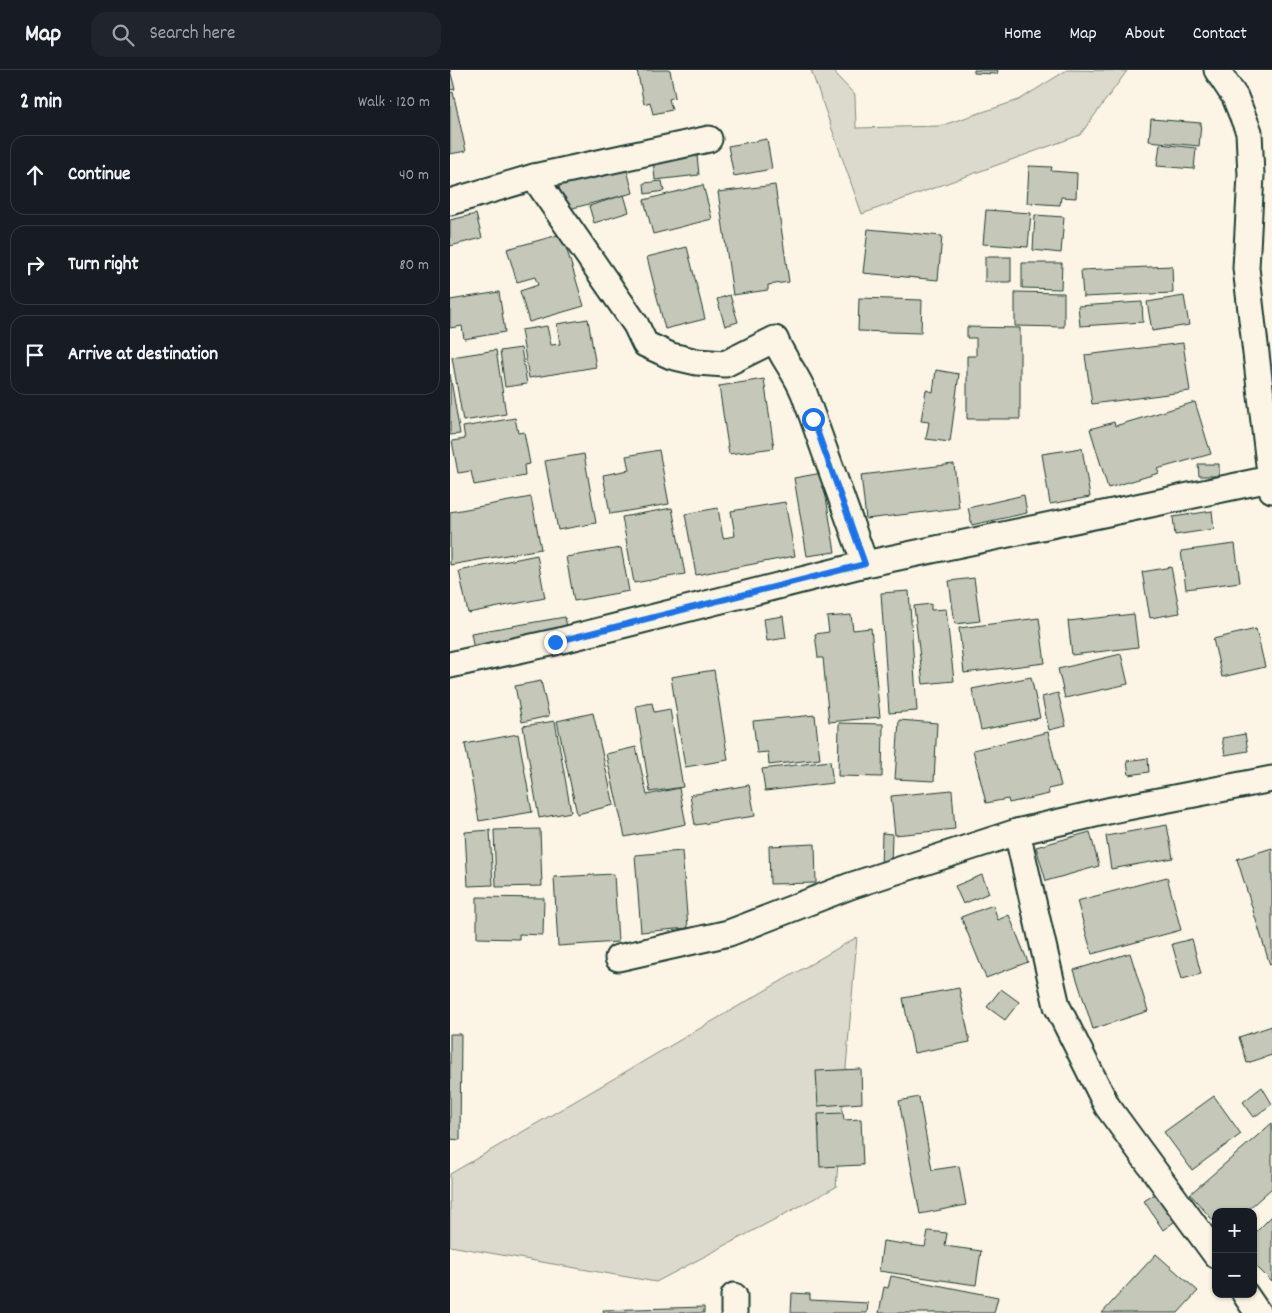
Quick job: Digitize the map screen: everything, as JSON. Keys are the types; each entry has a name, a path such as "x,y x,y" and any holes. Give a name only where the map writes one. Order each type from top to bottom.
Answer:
{"street":[{"path":"450,665 555,642 865,564 1271,484 1265,359 1246,268 1250,175 1249,132 1235,97 1217,70"},
{"path":"450,202 534,177 709,139"},
{"path":"534,177 636,325 645,344 671,356 725,364 775,339 784,360 796,372 865,564"},
{"path":"618,958 729,933 850,886 1017,832 1112,810 1272,779"},
{"path":"1017,832 1057,1006 1107,1106 1215,1253"},
{"path":"1248,1298 1258,1313"}],"shaded area":[{"path":"811,70 835,70 837,76 855,95 856,128 940,126 1019,100 1067,70 1127,71 1080,135 862,214"},
{"path":"857,937 836,1187 656,1282 450,1246 450,1174"}],"building":[{"path":"450,70 455,89 450,90"},
{"path":"637,70 670,70 675,97 669,99 672,110 653,114 650,102 644,104"},
{"path":"974,70 998,70 997,74 974,73"},
{"path":"453,92 466,151 450,154 450,93"},
{"path":"1151,119 1201,123 1199,146 1149,141"},
{"path":"767,139 772,169 734,176 728,146"},
{"path":"1160,144 1196,148 1194,169 1157,166"},
{"path":"697,155 699,175 655,180 653,159"},
{"path":"626,166 633,193 565,210 558,183"},
{"path":"1029,166 1052,167 1051,171 1077,173 1076,198 1061,197 1060,205 1027,203"},
{"path":"662,181 664,191 645,194 644,183"},
{"path":"703,185 712,219 653,234 644,200"},
{"path":"775,185 789,282 768,285 768,290 733,295 718,192"},
{"path":"624,195 629,212 594,223 589,206"},
{"path":"986,210 1031,213 1028,247 983,244"},
{"path":"476,214 482,238 450,246 450,220"},
{"path":"1035,215 1064,217 1061,253 1033,250"},
{"path":"868,229 942,236 938,280 863,273"},
{"path":"562,234 584,306 529,322 520,291 538,285 535,277 517,282 507,249"},
{"path":"687,247 705,319 665,329 647,257"},
{"path":"985,257 1011,257 1011,282 985,282"},
{"path":"1022,263 1062,263 1061,289 1022,288"},
{"path":"1172,266 1173,293 1083,297 1081,270"},
{"path":"499,292 505,332 464,339 462,326 450,328 450,300"},
{"path":"1015,292 1064,293 1064,327 1015,326"},
{"path":"730,295 738,322 725,326 717,299"},
{"path":"1184,296 1189,325 1152,331 1147,302"},
{"path":"859,298 922,300 921,333 858,331"},
{"path":"1142,302 1143,322 1080,326 1078,306"},
{"path":"588,319 596,367 529,378 521,330 547,326 551,345 560,344 557,324"},
{"path":"967,327 1020,328 1020,419 967,419 967,356 976,356 976,338 967,338"},
{"path":"1183,343 1190,391 1092,404 1085,355"},
{"path":"521,348 527,384 505,387 500,351"},
{"path":"496,350 506,414 463,421 452,357"},
{"path":"936,370 959,374 950,442 926,439 929,422 921,421 926,390 933,392"},
{"path":"450,374 460,434 450,435"},
{"path":"764,379 774,448 729,454 719,386"},
{"path":"1195,402 1211,454 1157,469 1159,473 1108,488 1090,429 1114,422 1115,426"},
{"path":"515,418 518,433 524,432 530,464 524,465 525,476 474,485 471,471 458,473 452,441 465,439 463,427"},
{"path":"1082,448 1090,497 1050,504 1042,454"},
{"path":"659,450 669,504 610,514 603,475 629,470 626,456"},
{"path":"584,454 596,523 558,530 545,461"},
{"path":"954,464 959,508 866,519 861,475"},
{"path":"1198,464 1219,464 1219,476 1199,476"},
{"path":"822,473 835,552 807,556 794,478"},
{"path":"1024,495 1027,513 972,525 968,508"},
{"path":"531,497 541,549 450,565 450,512"},
{"path":"785,502 795,556 696,575 685,514 718,508 723,538 735,536 731,511"},
{"path":"672,508 685,574 634,583 622,517"},
{"path":"1212,511 1214,529 1175,535 1173,517"},
{"path":"1235,544 1240,582 1186,589 1181,551"},
{"path":"621,548 629,591 574,601 566,557"},
{"path":"537,555 545,598 468,613 459,571"},
{"path":"1171,567 1180,613 1150,618 1142,572"},
{"path":"974,578 980,621 955,624 949,581"},
{"path":"909,591 917,711 889,713 881,593"},
{"path":"931,604 931,610 946,609 954,681 923,684 914,606"},
{"path":"1134,614 1138,647 1072,655 1068,621"},
{"path":"851,615 853,630 871,628 880,717 829,722 823,658 818,658 815,634 829,632 827,617"},
{"path":"783,616 786,638 767,641 764,619"},
{"path":"565,617 568,633 474,650 471,633"},
{"path":"1039,618 1045,663 964,673 959,628"},
{"path":"1256,629 1265,667 1222,677 1213,639"},
{"path":"1121,654 1128,684 1065,698 1058,669"},
{"path":"714,670 728,760 685,767 671,677"},
{"path":"1031,677 1040,718 981,730 972,689"},
{"path":"541,681 549,716 522,722 515,686"},
{"path":"1058,693 1066,726 1049,730 1042,697"},
{"path":"652,703 654,712 670,709 683,787 650,792 636,706"},
{"path":"593,713 614,805 577,814 557,721"},
{"path":"815,715 820,759 769,765 768,752 757,753 753,721"},
{"path":"899,720 937,723 934,781 895,779"},
{"path":"555,721 571,812 539,818 523,726"},
{"path":"839,723 883,724 882,777 838,776"},
{"path":"1048,732 1061,786 1048,789 1049,794 1009,803 1008,799 986,803 973,750"},
{"path":"518,734 532,812 479,821 465,744"},
{"path":"1245,734 1248,751 1225,755 1222,738"},
{"path":"636,747 647,795 679,788 686,824 625,837 606,754"},
{"path":"1148,758 1149,772 1129,775 1127,761"},
{"path":"830,761 833,783 765,791 762,769"},
{"path":"749,785 755,816 695,825 690,795"},
{"path":"952,790 955,829 895,835 891,796"},
{"path":"1167,825 1173,858 1111,869 1106,836"},
{"path":"540,829 542,886 496,887 494,830"},
{"path":"490,830 493,885 468,886 465,832"},
{"path":"1090,832 1099,866 1046,881 1036,847"},
{"path":"882,833 892,834 891,867 881,867"},
{"path":"815,844 816,883 770,884 769,846"},
{"path":"1272,848 1272,964 1270,965 1237,859"},
{"path":"682,851 688,928 641,932 635,855"},
{"path":"614,874 618,942 558,946 554,877"},
{"path":"982,875 989,893 963,904 955,886"},
{"path":"1167,877 1181,930 1092,954 1077,901"},
{"path":"477,897 544,898 543,935 519,934 519,939 477,938"},
{"path":"993,905 998,920 1009,915 1028,962 986,978 961,917"},
{"path":"1192,939 1201,974 1182,979 1172,944"},
{"path":"1130,953 1148,1011 1093,1029 1074,970"},
{"path":"959,988 970,1042 914,1053 903,998"},
{"path":"1001,989 1019,1002 1005,1020 987,1007"},
{"path":"1272,1026 1272,1055 1247,1063 1239,1037"},
{"path":"450,1034 461,1034 460,1140 450,1139"},
{"path":"861,1069 862,1103 818,1106 816,1071"},
{"path":"1262,1087 1272,1104 1254,1117 1243,1102"},
{"path":"1214,1096 1241,1134 1192,1170 1164,1132"},
{"path":"919,1097 932,1170 959,1166 966,1205 920,1214 899,1101"},
{"path":"843,1113 844,1120 861,1119 863,1165 820,1167 818,1114"},
{"path":"1272,1123 1272,1188 1250,1208 1212,1208 1212,1219 1190,1194"},
{"path":"1160,1191 1178,1219 1163,1230 1144,1201"},
{"path":"1272,1216 1272,1282 1257,1267 1257,1231"},
{"path":"928,1231 947,1233 945,1246 981,1251 976,1285 879,1271 883,1241 925,1247"},
{"path":"1156,1254 1198,1291 1178,1313 1102,1313"},
{"path":"891,1276 998,1297 994,1313 879,1313 884,1287 888,1288"},
{"path":"792,1293 810,1294 810,1300 868,1303 867,1313 791,1313"},
{"path":"704,1307 704,1313 604,1313 603,1310"}],"route":[{"path":"555,642 865,564 813,419"}]}
